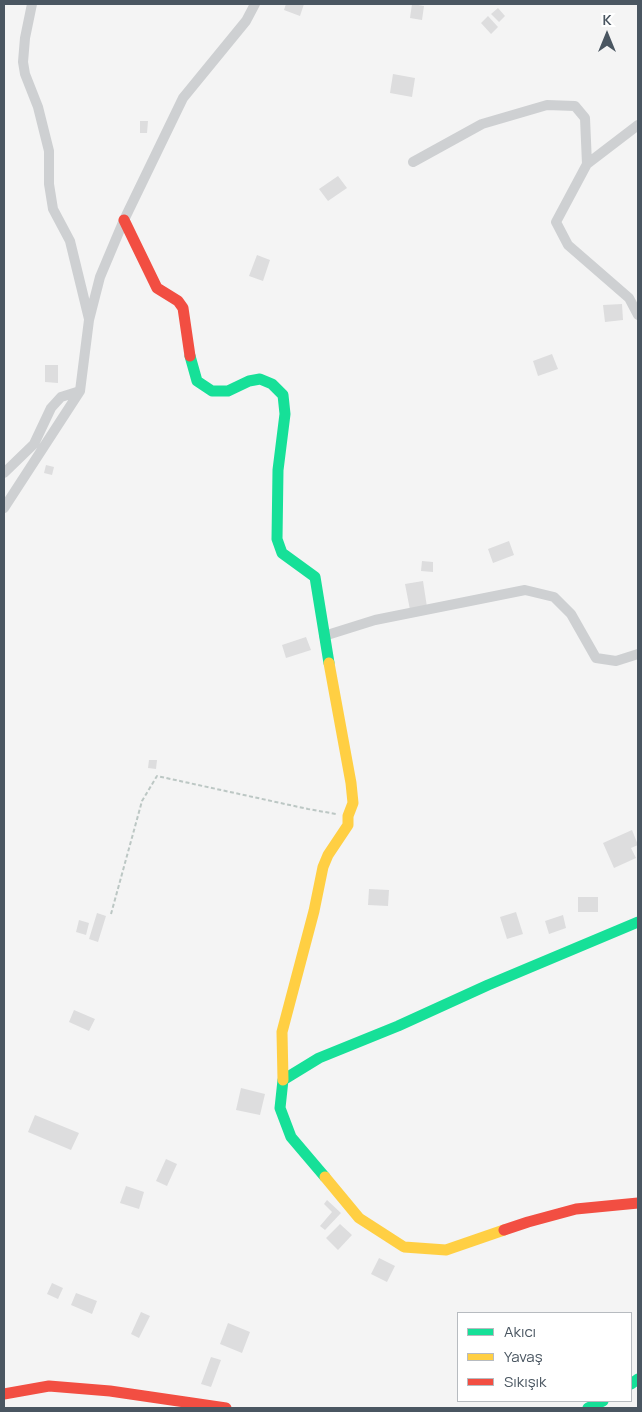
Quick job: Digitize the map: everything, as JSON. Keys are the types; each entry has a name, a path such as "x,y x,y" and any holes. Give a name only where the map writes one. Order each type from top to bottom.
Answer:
{"street":[{"path":"32,4 25,38 23,62 25,74 38,107 48,150 48,184 53,209 70,241 89,320"},
{"path":"4,508 80,391 89,320 100,277 124,220 183,98 246,21 255,4"},
{"path":"413,162 482,124 547,105 575,106 585,118 587,164"},
{"path":"638,125 587,164 556,222 568,244 629,298 638,315"},
{"path":"124,220 157,288 178,301 183,308 190,356 197,381 212,391 228,391 249,381 260,379 272,384 283,395 285,414 278,470 277,539 282,553 315,577 324,636 352,783 353,802 348,816 348,825 328,855 323,867 314,911 282,1032 283,1080 280,1108 291,1137 359,1218 404,1247 446,1250 528,1222 576,1209 638,1203"},
{"path":"4,474 34,444 51,408 61,397 80,391"},
{"path":"324,636 375,620 525,590 554,597 570,614 596,658 616,661 638,654"},
{"path":"283,1080 319,1058 398,1026 488,985 638,922"},
{"path":"4,1394 49,1386 110,1391 226,1408"},
{"path":"588,1408 601,1402"}],"path":[{"path":"111,914 142,801 157,776 348,816"}],"building":[{"path":"286,4 304,4 300,16 284,10"},
{"path":"412,4 424,6 422,20 410,18"},
{"path":"498,8 505,16 499,22 491,14"},
{"path":"488,16 498,27 491,34 481,23"},
{"path":"393,74 415,78 412,97 390,93"},
{"path":"140,121 148,121 147,133 140,133"},
{"path":"338,176 347,188 328,201 319,189"},
{"path":"257,255 270,260 263,281 249,276"},
{"path":"622,304 623,320 605,322 603,305"},
{"path":"552,354 558,369 538,376 533,361"},
{"path":"45,365 58,365 58,383 45,382"},
{"path":"46,465 54,467 52,475 44,473"},
{"path":"509,541 514,555 493,563 488,549"},
{"path":"422,561 433,562 433,572 421,571"},
{"path":"423,581 427,607 410,610 405,584"},
{"path":"306,637 311,650 286,658 282,645"},
{"path":"149,760 157,760 156,769 148,768"},
{"path":"632,830 638,845 631,848 636,858 614,868 603,843"},
{"path":"369,889 389,890 388,906 368,905"},
{"path":"578,897 598,897 598,912 578,912"},
{"path":"516,912 523,934 507,939 500,917"},
{"path":"97,913 106,916 98,942 89,939"},
{"path":"563,915 566,928 549,934 545,921"},
{"path":"79,920 89,923 86,935 76,932"},
{"path":"74,1010 95,1019 89,1031 69,1022"},
{"path":"241,1088 265,1094 260,1115 236,1110"},
{"path":"35,1115 79,1133 71,1150 28,1132"},
{"path":"166,1159 177,1164 167,1186 156,1181"},
{"path":"126,1186 144,1192 139,1209 120,1203"},
{"path":"327,1200 341,1213 325,1230 320,1226 332,1212 324,1204"},
{"path":"340,1224 352,1235 338,1250 326,1238"},
{"path":"379,1258 395,1266 387,1282 371,1274"},
{"path":"52,1283 63,1288 58,1299 47,1294"},
{"path":"76,1293 97,1301 92,1314 71,1305"},
{"path":"141,1312 150,1316 139,1338 131,1334"},
{"path":"228,1323 250,1332 242,1353 220,1344"},
{"path":"211,1357 221,1360 211,1387 201,1384"}],"traffic: fast":[{"path":"190,356 197,381 212,391 228,391 249,381 260,379 272,384 283,395 285,414 278,470 277,539 282,553 315,577 329,663"},
{"path":"325,1177 291,1137 280,1108 283,1080 319,1058 398,1026 488,985 638,922"},
{"path":"632,1383 638,1379"},
{"path":"588,1408 601,1402"}],"traffic: slow":[{"path":"283,1080 282,1032 314,911 323,867 328,855 348,825 348,816 353,803 329,663"},
{"path":"325,1177 359,1218 404,1247 446,1250 504,1230"}],"traffic: jam":[{"path":"124,220 157,288 178,301 183,308 190,356"},
{"path":"504,1230 576,1209 638,1203"},
{"path":"4,1394 49,1386 110,1391 226,1408"}]}
